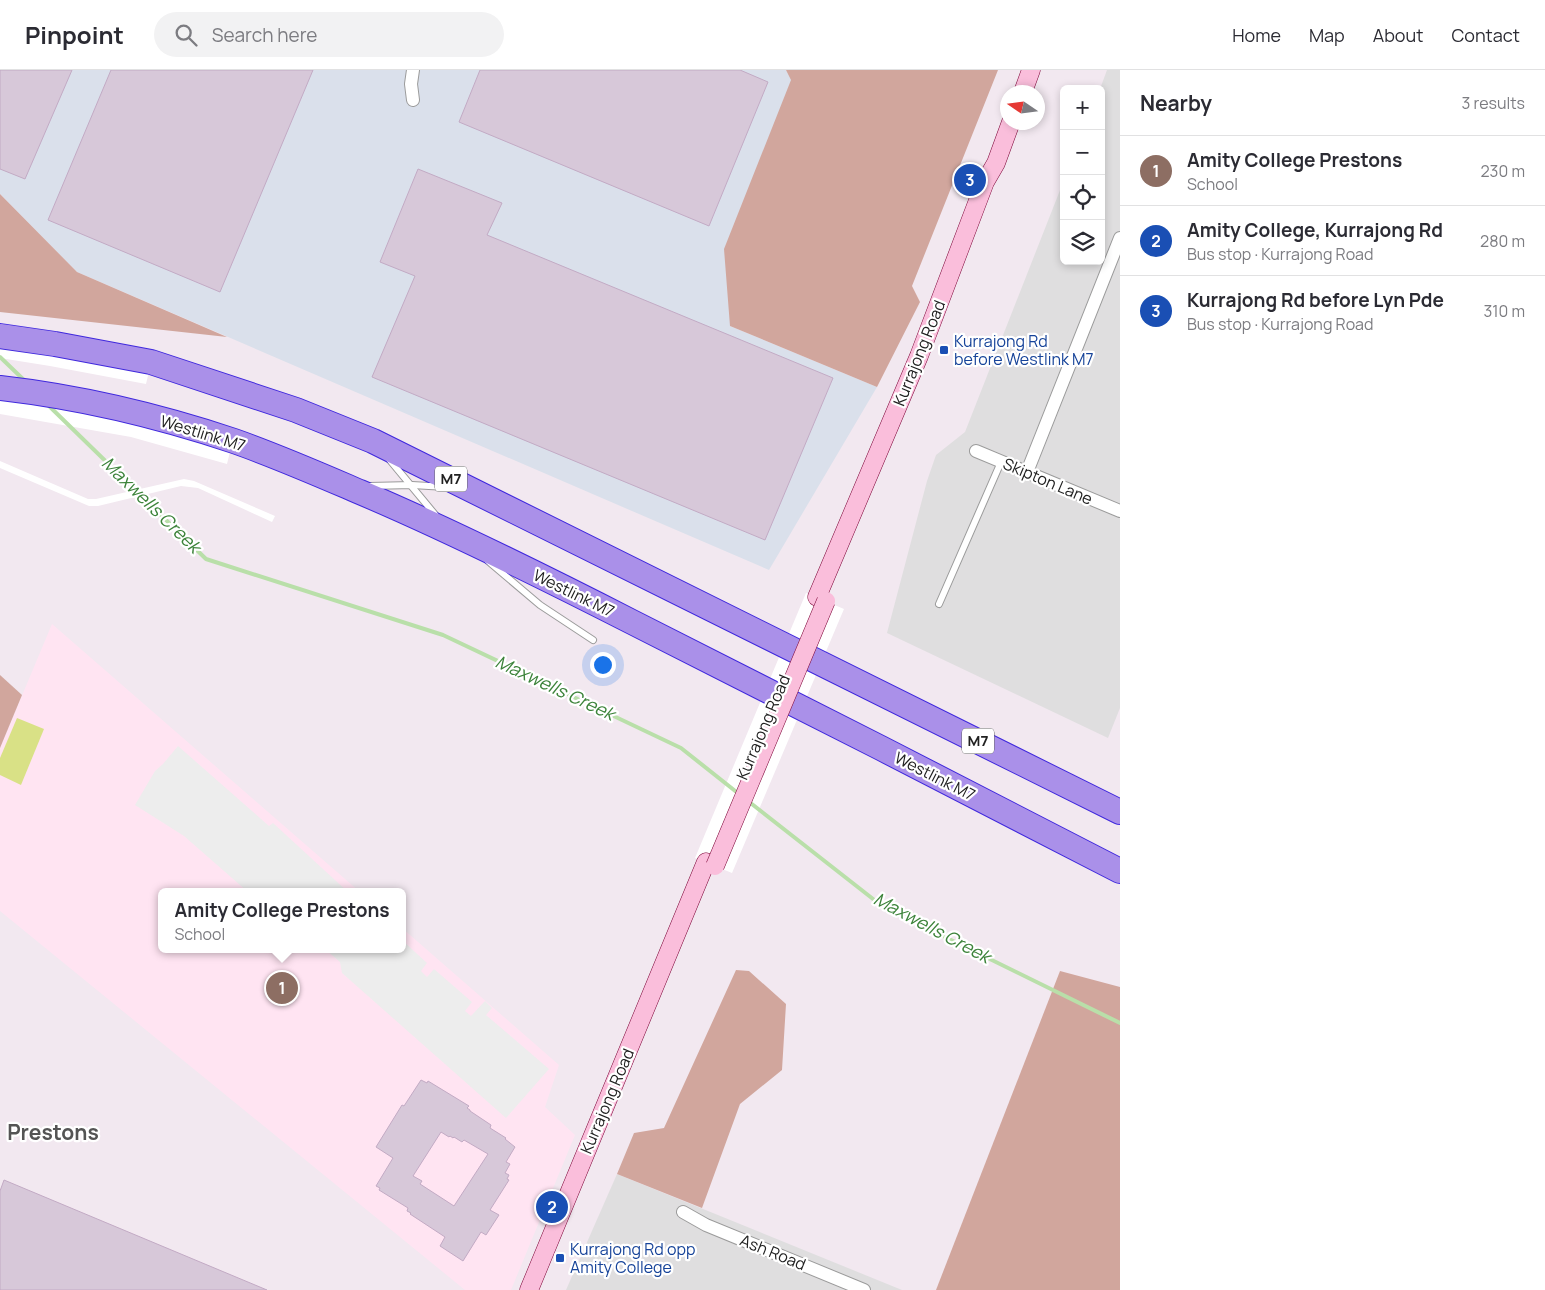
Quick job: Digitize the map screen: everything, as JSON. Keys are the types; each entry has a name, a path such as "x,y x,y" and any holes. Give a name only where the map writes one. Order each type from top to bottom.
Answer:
{"highway":[{"name":"M7","path":"0,336 151,362 296,410 373,441 1120,812"},
{"name":"Westlink M7","path":"0,388 24,390 150,417 232,441 348,486 452,533 853,733 1120,872"},
{"path":"836,671 926,708 1120,802"},
{"path":"853,733 872,739 1120,860"}],"main road":[{"path":"1025,85 1031,70"},
{"name":"Kurrajong Road","path":"529,1290 821,599 985,182 996,163 1008,130"},
{"name":"Kurrajong Road","path":"538,1290 710,864"}],"street":[{"path":"413,70 411,84 413,100"},
{"path":"1027,472 1120,238"},
{"name":"Skipton Lane","path":"976,451 1120,511"},
{"name":"Ash Road","path":"683,1212 706,1225 864,1290"}],"lane":[{"path":"373,441 452,533 540,604 593,640"},
{"path":"939,604 1001,462"},
{"path":"348,486 412,485 471,489"}],"shaded area":[{"path":"0,70 786,70 794,84 730,326 877,387 769,570 77,272 0,194"},
{"path":"786,70 998,70 912,286 920,302 877,387 730,326 724,249 791,80"},
{"path":"1107,70 1120,70 1120,708 1108,738 887,633 927,481 936,455 965,432 1060,190 1060,265 1105,265 1105,85 1101,85"},
{"path":"0,194 77,272 227,337 0,312"},
{"path":"52,624 355,888 158,888 158,953 406,953 406,931 559,1065 545,1107 575,1135 511,1290 465,1290 0,911 0,748"},
{"path":"0,675 22,695 0,748"},
{"path":"178,746 269,826 273,823 344,888 243,888 184,836 135,805 155,771"},
{"path":"406,944 427,963 421,971 427,977 434,969 472,1002 465,1011 471,1016 485,1001 492,1008 486,1015 549,1069 506,1118 342,973 340,962 330,953 406,953"},
{"path":"736,970 749,971 786,1004 782,1070 740,1104 702,1208 617,1174 634,1133 664,1128"},
{"path":"1060,971 1120,987 1120,1290 936,1290"},
{"path":"617,1174 902,1290 566,1290"}],"green space":[{"path":"17,718 44,729 21,785 0,775 0,758"}],"pier":[{"path":"0,323 154,350 146,384 0,358"},
{"path":"0,378 235,431 227,464 131,437 0,414"},
{"path":"0,461 88,499 96,499 184,479 194,481 275,516 272,522 198,488 181,486 98,506 89,506 0,468"},
{"path":"806,593 844,609 732,873 695,858"}],"building":[{"path":"0,70 72,70 25,179 0,169"},
{"path":"111,70 313,70 220,292 48,220"},
{"path":"480,70 740,70 768,82 709,226 459,122"},
{"path":"418,169 502,203 487,235 833,378 765,540 372,377 415,276 380,262"},
{"path":"421,1080 427,1083 428,1081 469,1106 467,1108 470,1111 491,1125 490,1128 506,1138 515,1147 506,1162 510,1164 505,1173 509,1175 507,1179 509,1180 490,1210 499,1215 486,1235 481,1232 463,1261 440,1246 445,1237 410,1214 407,1211 408,1208 379,1190 380,1188 376,1186 393,1158 376,1147 402,1105 404,1106","holes":["441,1132 449,1137 454,1137 462,1142 464,1140 488,1154 454,1206 420,1184 422,1181 413,1176"]},
{"path":"4,1180 267,1290 0,1290 0,1191"}],"waterway":[{"name":"Maxwells Creek","path":"0,357 25,381"},
{"name":"Maxwells Creek","path":"47,404 206,559 443,635 681,748 739,794"},
{"name":"Maxwells Creek","path":"748,801 882,906 1120,1023"}],"place":[{"name":"Kurrajong Rd before Lyn Pde","path":"970,180"},
{"name":"Kurrajong Rd before Westlink M7","path":"944,350"},
{"name":"Amity College Prestons","path":"282,988"},
{"name":"Amity College, Kurrajong Rd","path":"552,1207"},
{"name":"Kurrajong Rd opp Amity College","path":"560,1258"}],"district":[{"name":"Prestons","path":"53,1133"}]}
